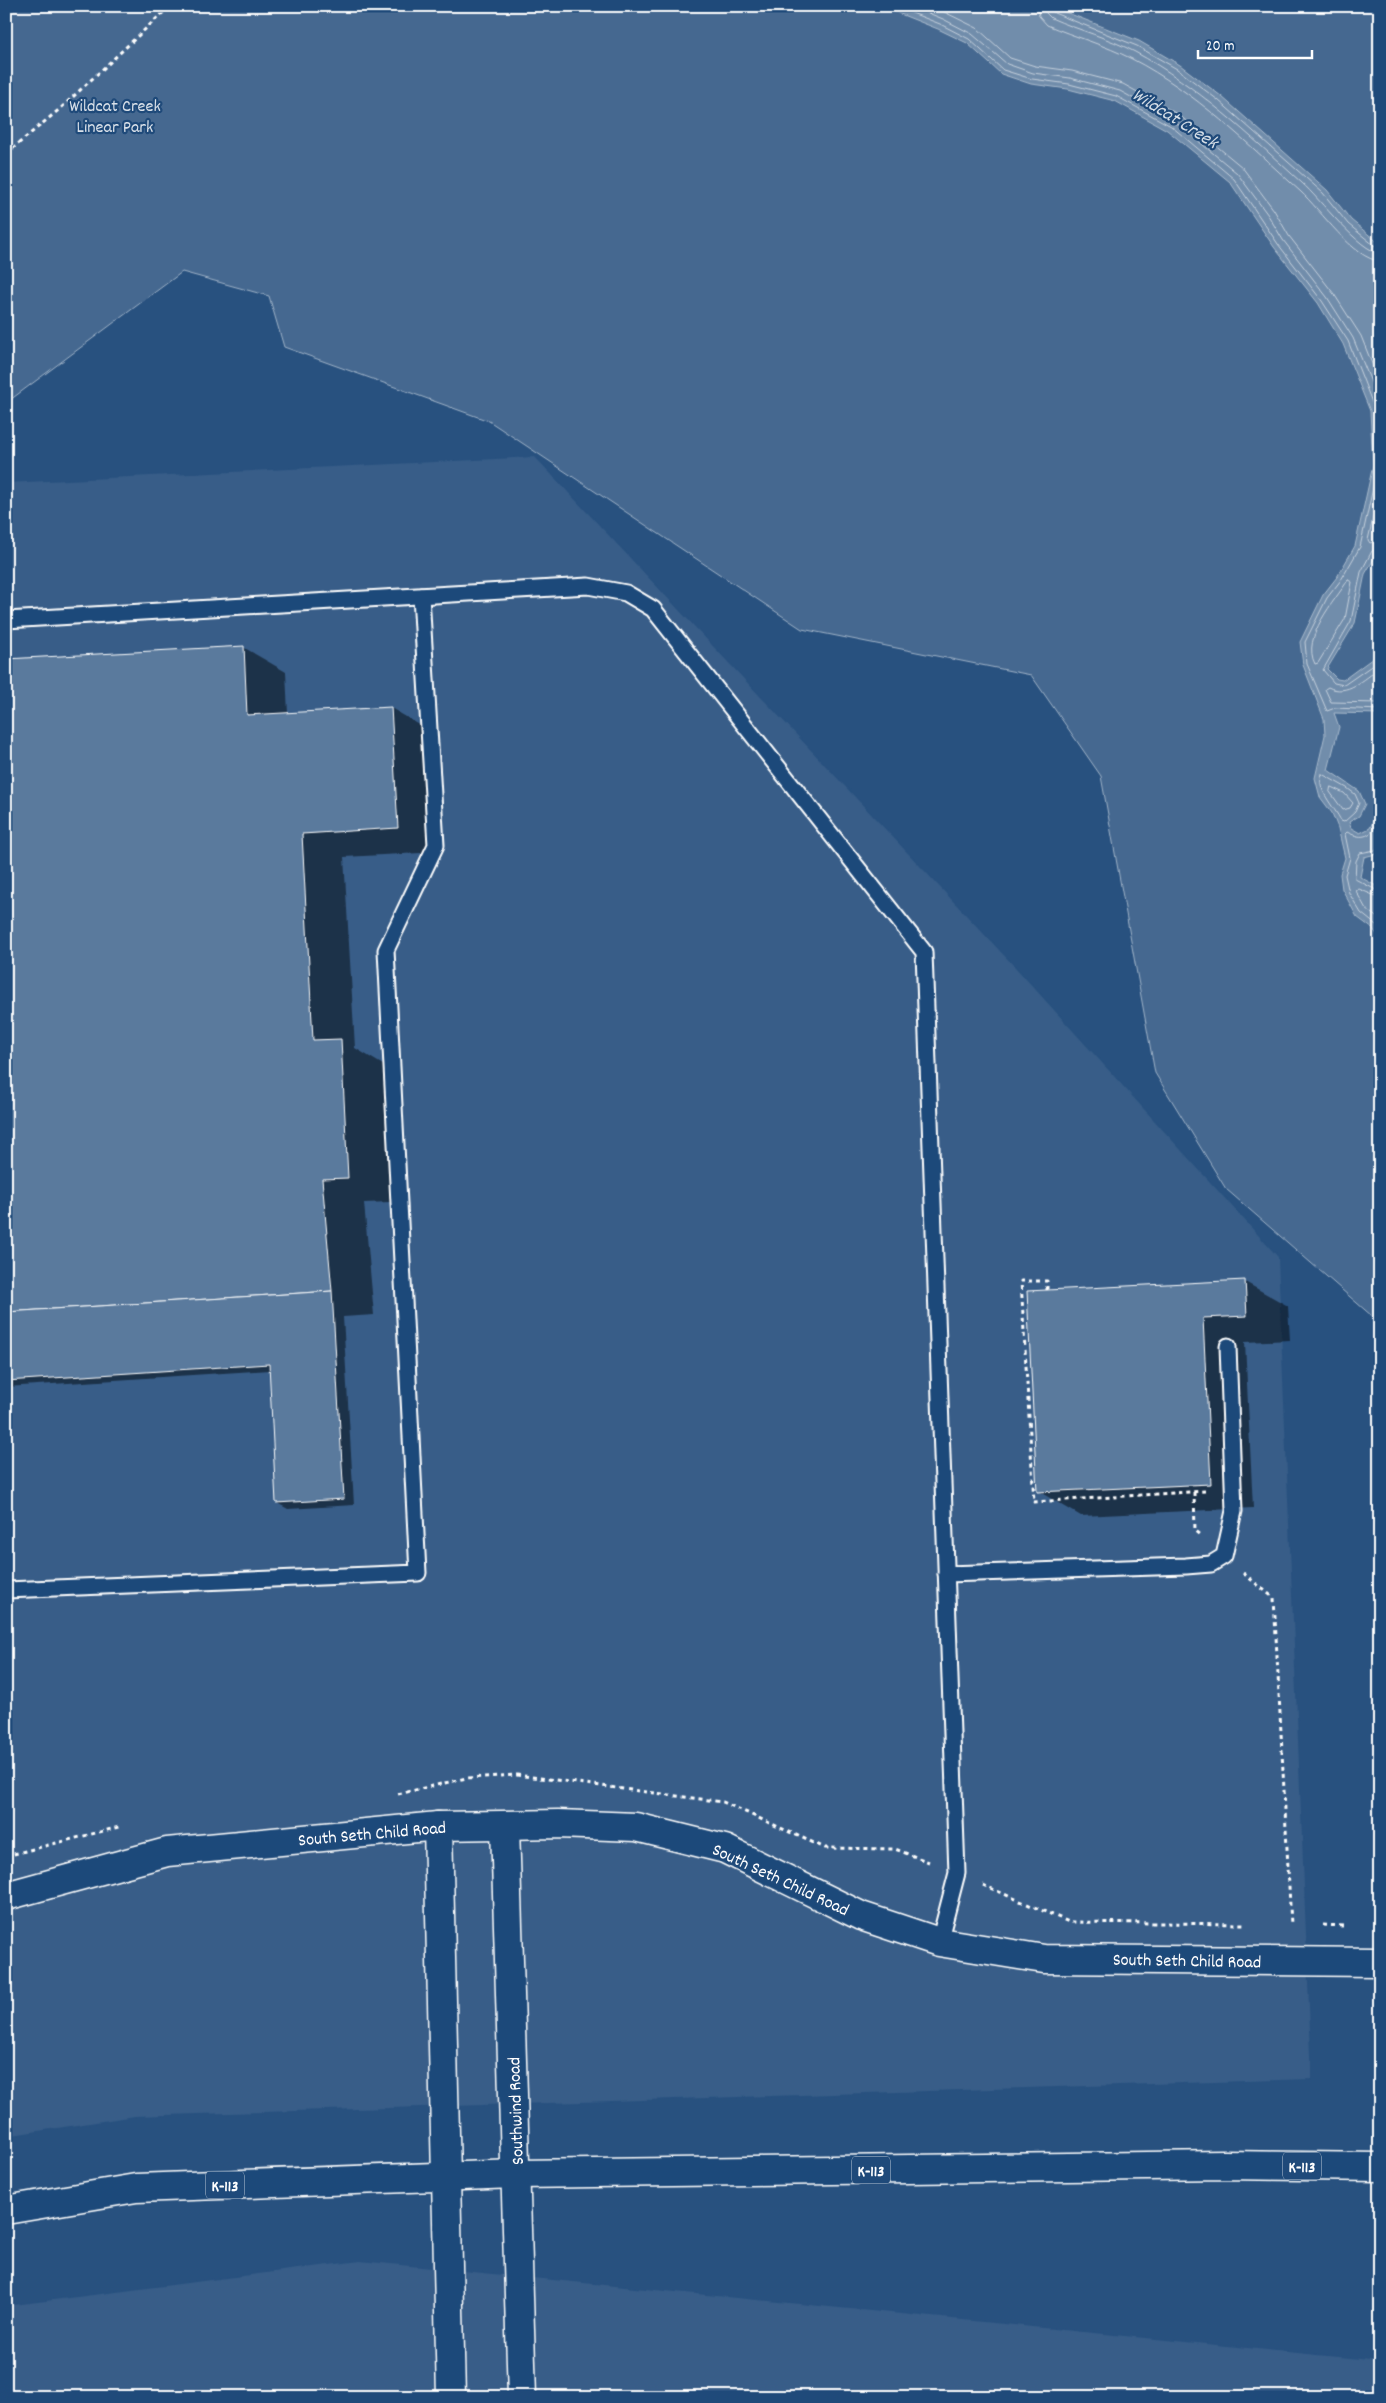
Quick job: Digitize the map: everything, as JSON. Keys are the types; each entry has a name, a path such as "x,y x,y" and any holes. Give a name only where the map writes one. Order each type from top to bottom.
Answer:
{"street":[{"name":"South Seth Child Road","path":"6,1896 167,1852 438,1826 558,1824 636,1827 725,1849 861,1916 939,1942 1044,1959 1380,1962"},
{"path":"438,1826 451,2397"},
{"name":"Southwind Road","path":"505,1826 517,2174 522,2397"},
{"name":"K-113","path":"6,2210 136,2188 445,2176 1224,2166 1380,2167"}],"lane":[{"path":"6,620 588,586 626,593 654,609 924,952 956,1873 939,1942"},
{"path":"6,1590 418,1573 386,950 436,845 421,596"},
{"path":"946,1574 1186,1566 1211,1564 1224,1556 1234,1511 1228,1346"}],"path":[{"path":"6,154 61,108 170,6"},
{"path":"1047,1290 1047,1281 1021,1281 1034,1502 1233,1490"},
{"path":"1194,1492 1195,1531 1274,1598 1291,1925"}],"shaded area":[{"path":"535,457 1015,967 1278,1257 1312,2079 135,2116 6,2136 6,483"},
{"path":"360,2261 1380,2361 1380,2397 6,2397 6,2306"}],"green space":[{"name":"Wildcat Creek Linear Park","path":"6,6 1380,6 1380,1323 1226,1189 1155,1073 1101,776 1031,675 802,629 489,421 284,347 269,296 182,272 6,403"}],"water":[{"name":"Wildcat Creek","path":"880,6 1050,6 1139,41 1180,65 1221,96 1327,190 1351,220 1380,244 1380,549 1365,574 1355,623 1327,669 1337,679 1343,680 1380,653 1380,714 1334,713 1339,727 1328,770 1359,791 1365,804 1359,816 1349,822 1351,828 1360,833 1370,828 1380,806 1380,853 1364,857 1360,877 1380,888 1380,939 1373,929 1357,917 1342,889 1340,874 1345,858 1338,828 1332,813 1320,797 1315,778 1325,735 1324,719 1303,665 1300,642 1323,595 1337,577 1355,546 1373,465 1370,411 1343,344 1318,303 1274,247 1230,182 1167,130 1115,101 1068,89 1031,84 1001,74 967,43 938,29"}],"building":[{"path":"244,646 247,715 391,707 398,828 302,834 313,1040 341,1039 348,1178 322,1179 332,1291 6,1312 6,659"},
{"path":"1245,1280 1247,1316 1203,1318 1211,1484 1037,1492 1027,1291"},
{"path":"332,1291 344,1499 276,1503 269,1364 6,1381 6,1312"}]}
